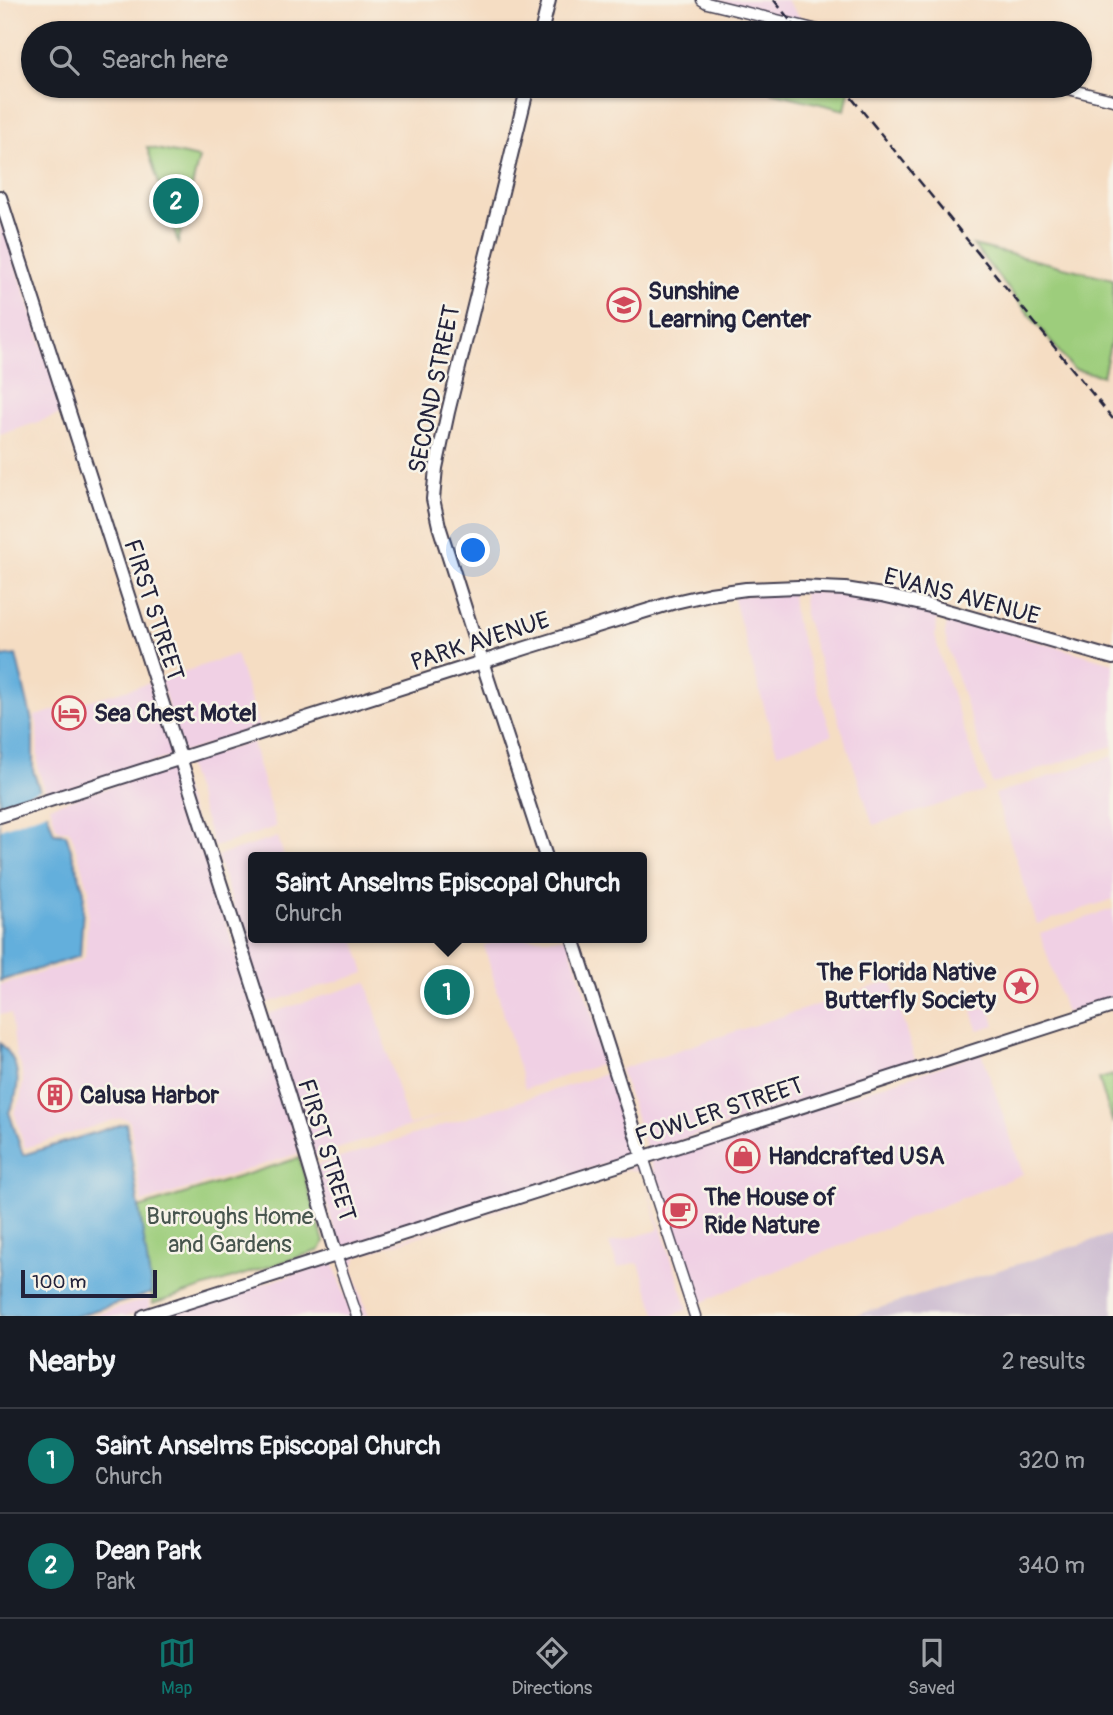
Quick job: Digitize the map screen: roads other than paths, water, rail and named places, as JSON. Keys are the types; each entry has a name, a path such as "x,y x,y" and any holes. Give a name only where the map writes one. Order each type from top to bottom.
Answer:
{"main road":[{"path":"544,21 549,0"},
{"name":"SECOND STREET","path":"525,98 448,412 433,499 482,663 544,852"},
{"name":"FIRST STREET","path":"0,197 289,1097 337,1255"},
{"name":"PARK AVENUE","path":"0,816 675,602 746,589 798,587"},
{"name":"EVANS AVENUE","path":"798,587 845,589 882,595 1113,658"},
{"path":"575,943 643,1157"},
{"name":"FOWLER STREET","path":"144,1316 1113,1006"}],"street":[{"path":"695,0 783,21"},
{"path":"1092,95 1113,100"},
{"path":"643,1157 695,1316"},
{"name":"FIRST STREET","path":"337,1255 357,1316"}],"water":[{"path":"0,651 2,657 16,655 33,725 33,770 54,833 66,834 84,891 80,956 0,981"},
{"path":"0,1043 16,1067 16,1094 9,1112 23,1155 126,1123 152,1293 76,1316 0,1316"}],"railway":[{"path":"774,0 791,21"},
{"path":"852,98 1113,419"}],"place":[{"name":"Dean Park","path":"176,201"},
{"name":"Sunshine Learning Center","path":"624,305"},
{"name":"Sea Chest Motel","path":"69,713"},
{"name":"The Florida Native Butterfly Society","path":"1021,986"},
{"name":"Saint Anselms Episcopal Church","path":"447,992"},
{"name":"Calusa Harbor","path":"55,1095"},
{"name":"Handcrafted USA","path":"743,1156"},
{"name":"The House of Ride Nature","path":"680,1211"}],"park label":[{"name":"Burroughs Home and Gardens","path":"230,1230"}]}
